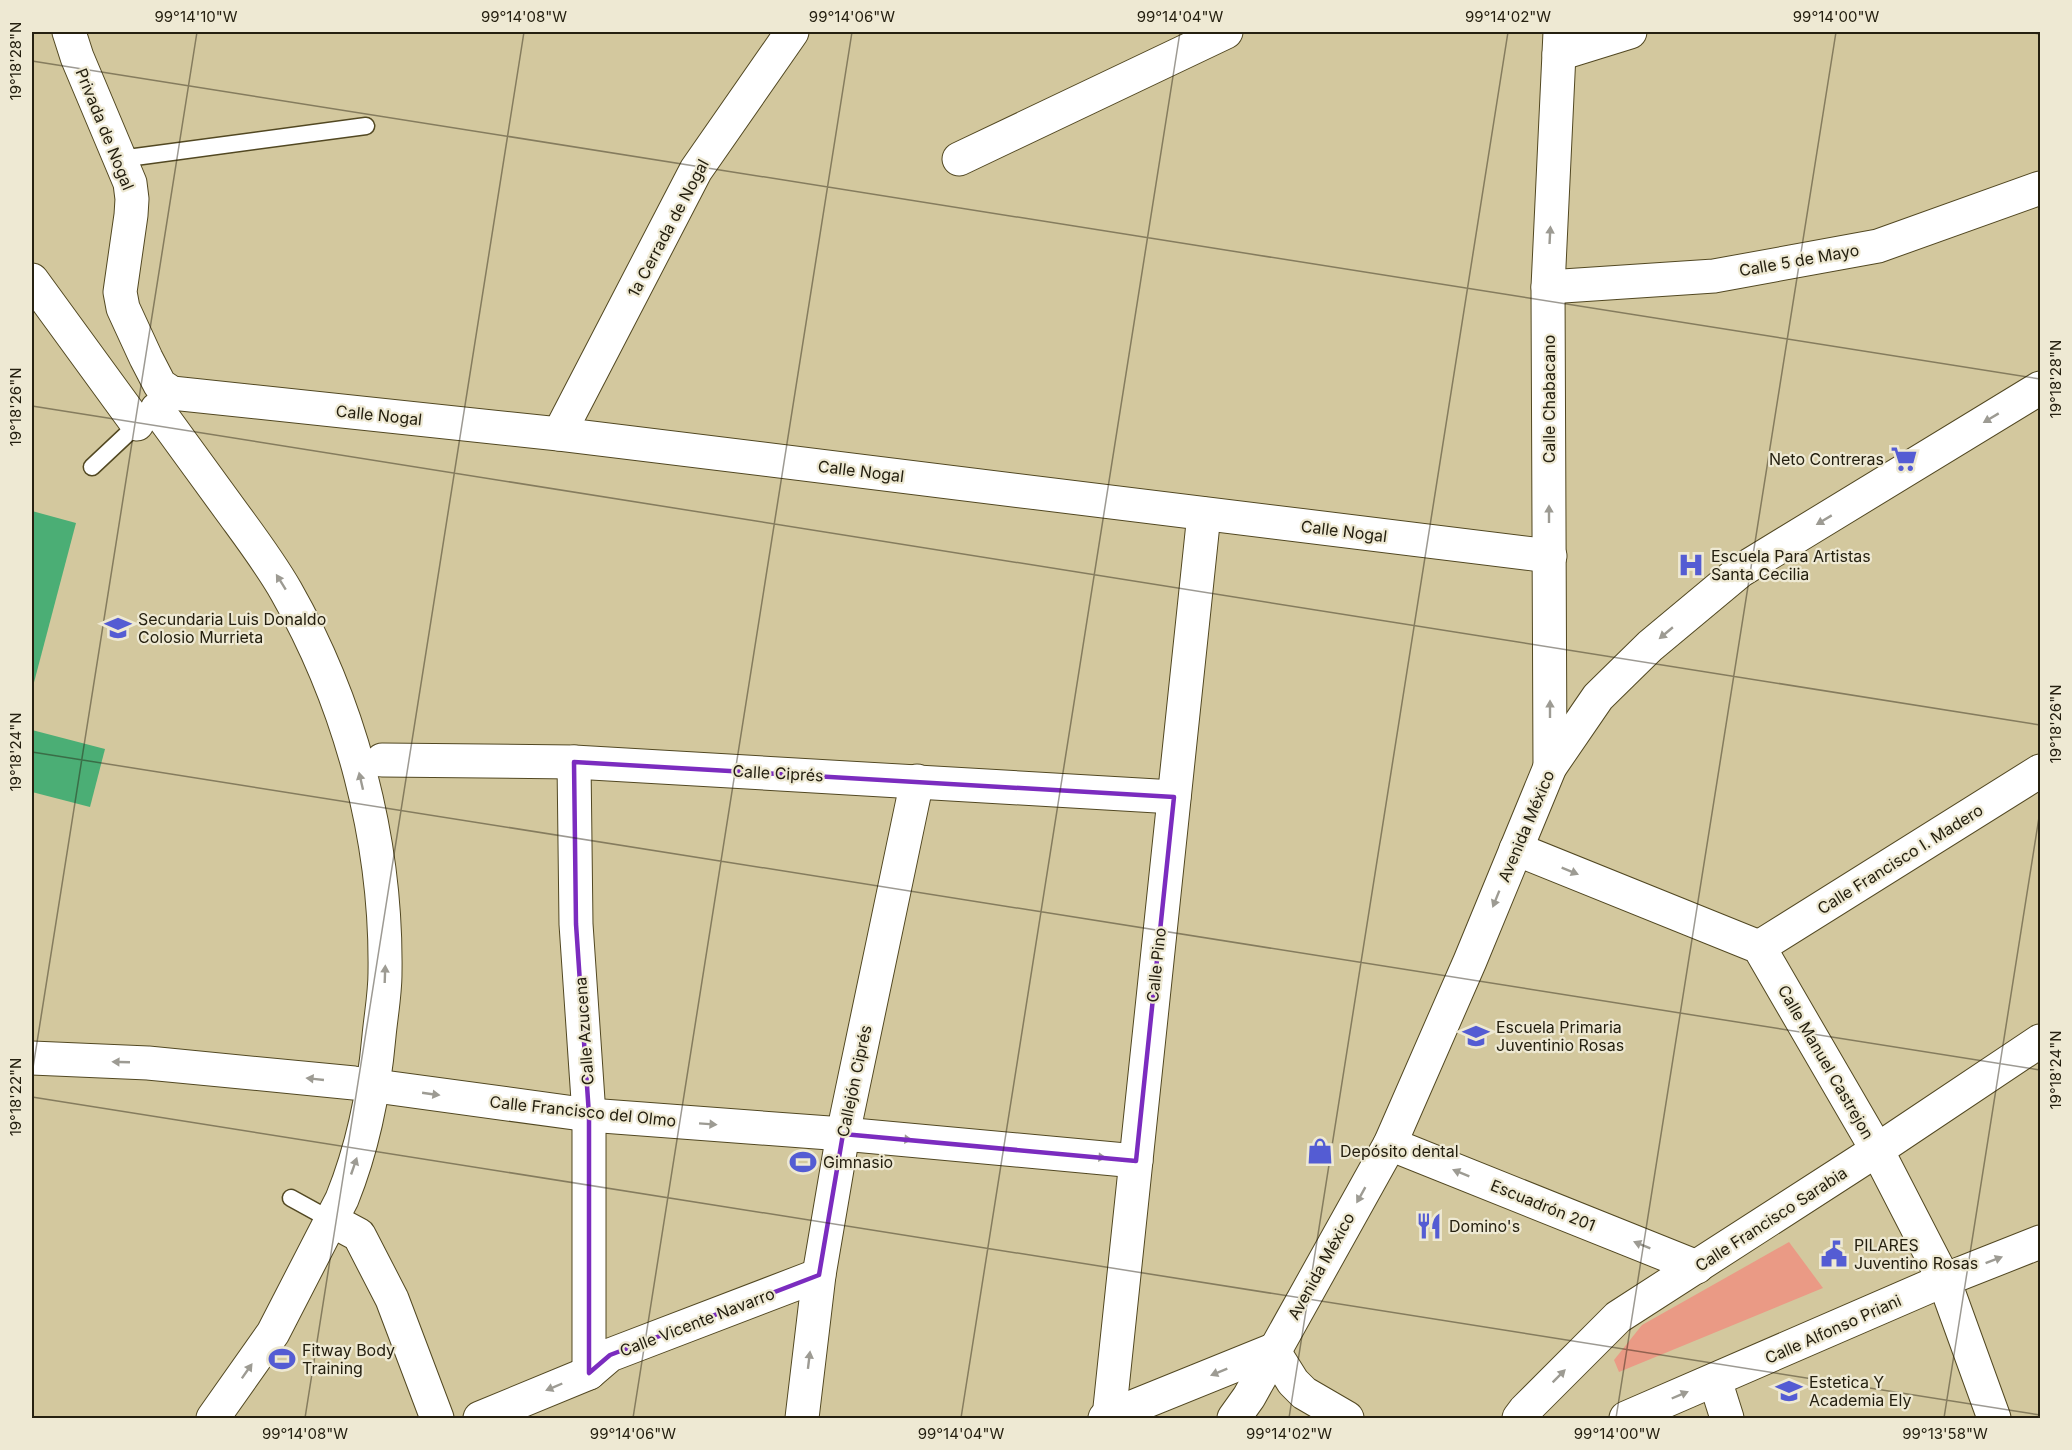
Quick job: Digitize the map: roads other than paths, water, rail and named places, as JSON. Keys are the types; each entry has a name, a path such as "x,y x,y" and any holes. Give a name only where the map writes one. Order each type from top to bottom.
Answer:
{"street":[{"name":"Privada de Nogal","path":"69,32 77,57 130,183 132,199 120,292 123,308 160,385 156,409"},
{"name":"1a Cerrada de Nogal","path":"559,434 696,171 792,32"},
{"path":"959,159 1226,32"},
{"path":"1559,43 1630,32"},
{"name":"Calle Chabacano","path":"1550,767 1548,287 1559,43"},
{"name":"Calle 5 de Mayo","path":"1548,287 1714,276 1878,246 2040,188"},
{"path":"32,280 156,409 267,561 286,591 320,656 347,724 379,862 386,975 373,1086 360,1148 342,1199 273,1333 213,1419"},
{"name":"Avenida México","path":"1241,1408 1390,1144 1470,961 1550,767 1598,698 1650,646 1740,571 2040,388"},
{"name":"Calle Nogal","path":"156,409 559,434 1550,556"},
{"name":"Calle Pino","path":"1107,1418 1204,514"},
{"name":"Calle Ciprés","path":"382,760 574,762 1174,797"},
{"name":"Calle Azucena","path":"574,762 576,924 589,1115 589,1372"},
{"name":"Calle Francisco I. Madero","path":"1759,947 2040,771"},
{"name":"Callejón Ciprés","path":"802,1419 819,1275 843,1134 917,781"},
{"path":"1516,849 1759,947"},
{"name":"Calle Manuel Castrejon","path":"1759,947 1878,1150 1944,1280 1994,1419"},
{"name":"Calle Francisco Sarabia","path":"1519,1419 1525,1410 1618,1317 1878,1150 2040,1041"},
{"name":"Calle Francisco del Olmo","path":"32,1058 148,1063 373,1086 589,1115 843,1134 1136,1161"},
{"name":"Escuadrón 201","path":"1390,1144 1697,1267"},
{"path":"331,1220 359,1235 393,1299 437,1419"},
{"name":"Calle Alfonso Priani","path":"1626,1419 1944,1280 2040,1242"},
{"name":"Calle Vicente Navarro","path":"480,1419 589,1372 610,1355 819,1275"},
{"path":"1107,1418 1273,1350 1281,1365 1304,1393 1347,1419"},
{"path":"1715,1380 1727,1419"},
{"path":"1241,1408 1280,1392 1304,1393"}],"lane":[{"path":"120,159 366,126"},
{"path":"92,467 156,409"},
{"path":"291,1198 331,1220"}],"place":[{"name":"Neto Contreras","path":"1904,459"},
{"name":"Escuela Para Artistas Santa Cecilia","path":"1691,565"},
{"name":"Secundaria Luis Donaldo Colosio Murrieta","path":"118,628"},
{"name":"Escuela Primaria Juventinio Rosas","path":"1476,1036"},
{"name":"Depósito dental","path":"1320,1151"},
{"name":"Gimnasio","path":"803,1162"},
{"name":"Domino's","path":"1429,1226"},
{"name":"PILARES Juventino Rosas","path":"1834,1254"},
{"name":"Fitway Body Training","path":"282,1359"},
{"name":"Estetica Y Academia Ely","path":"1789,1391"}]}
